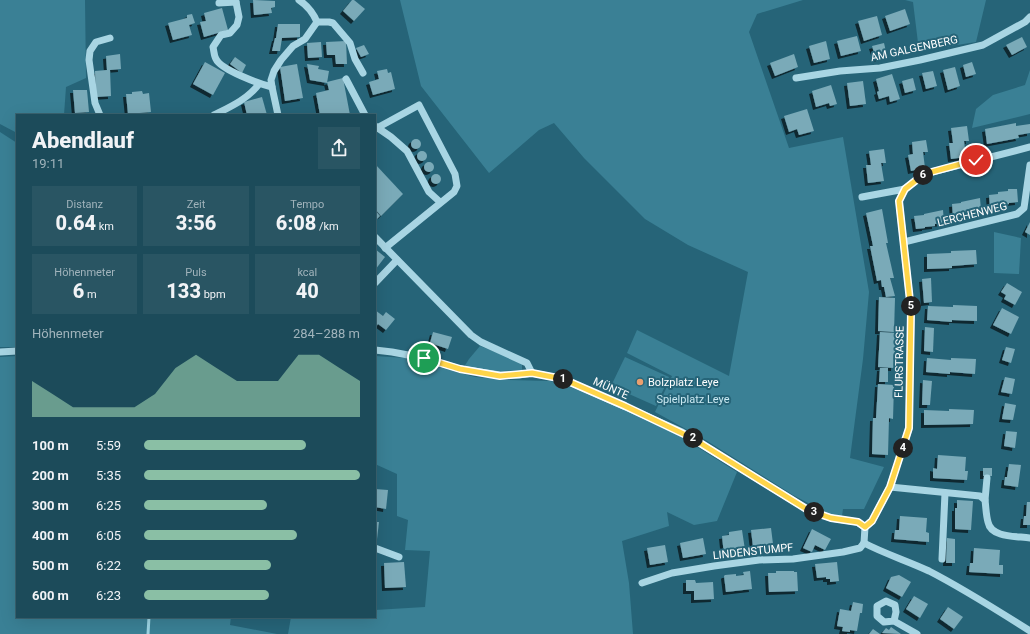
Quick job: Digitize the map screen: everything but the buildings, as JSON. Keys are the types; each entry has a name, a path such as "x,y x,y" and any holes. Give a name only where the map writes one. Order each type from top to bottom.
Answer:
{"street":[{"path":"219,3 238,1 239,17 237,25 230,33 221,35 213,47 216,61 228,70 259,84 272,87"},
{"path":"301,1 313,13 317,22"},
{"name":"AM GALGENBERG","path":"796,78 840,71 880,68 983,45 1025,22 1030,17"},
{"path":"278,114 271,80 274,71 293,46 305,39 317,22"},
{"path":"317,22 333,23 350,43 355,59 363,73"},
{"path":"100,114 95,103 89,60 90,51 96,42 110,38"},
{"path":"346,79 364,114"},
{"path":"216,114 238,102 253,91 259,84"},
{"path":"385,248 454,192 457,186 455,174 419,105 376,127 391,137 407,151 429,192 440,202"},
{"path":"862,198 905,189 924,174 1029,149"},
{"name":"LERCHENWEG","path":"904,242 1017,214 1024,208 1030,165"},
{"name":"FLURSTRASSE","path":"865,527 872,521 890,487 909,428 911,310 899,201 905,189"},
{"path":"376,239 471,335 481,342 527,363 532,373"},
{"path":"376,282 397,260"},
{"name":"MÜNTE","path":"376,350 424,358 460,369 500,376 532,373 563,379 692,438 808,510 831,518 858,522 865,527"},
{"path":"0,352 16,351"},
{"path":"987,478 985,500 988,523 991,530 998,534 1030,538"},
{"path":"890,487 980,496 985,500"},
{"path":"942,559 945,493"},
{"path":"865,527 864,543 928,571 964,589 1030,631"},
{"name":"LINDENSTUMPF","path":"642,583 672,573 714,566 843,552 860,548 864,543"},
{"path":"376,548 399,557"},
{"path":"894,621 917,634"}],"green space":[{"path":"0,0 85,0 86,78 66,87 64,114 16,114 16,132 0,124"},
{"name":"Spielplatz Leye","path":"400,0 803,0 757,14 749,32 789,148 843,137 869,292 863,359 850,458 884,467 864,509 843,509 842,516 827,513 793,495 704,439 655,412 672,376 627,353 637,330 729,376 748,272 688,245 645,219 584,158 554,123 539,130 489,173 421,86"},
{"path":"905,0 986,0 976,42 919,51 913,2"},
{"path":"1030,70 1030,114 972,128 976,109 993,95 1025,85"},
{"path":"0,132 16,142 16,347 0,347"},
{"path":"994,232 1021,238 1019,274 994,273"},
{"path":"480,346 522,363 522,370 493,371 464,367"},
{"path":"16,356 16,618 231,618 230,625 277,634 0,634 0,357"},
{"path":"376,356 406,358 475,377 550,381 570,387 659,425 683,438 737,472 717,521 694,525 667,512 669,526 622,541 629,583 633,634 288,634 291,618 376,618 376,610 425,607 430,551 405,550 408,520 397,516 397,474 376,464"},
{"name":"Bolzplatz Leye","path":"625,357 669,377 656,406 611,386"}],"waterway":[{"path":"148,634 149,618"}],"place":[{"name":"Bolzplatz Leye","path":"640,382"}],"route":[{"path":"424,358 460,369 500,376 532,373 563,379 682,432 808,510 831,518 858,522 865,527 872,521 890,487 909,428 911,310 899,201 905,189 924,174 976,160"}]}
